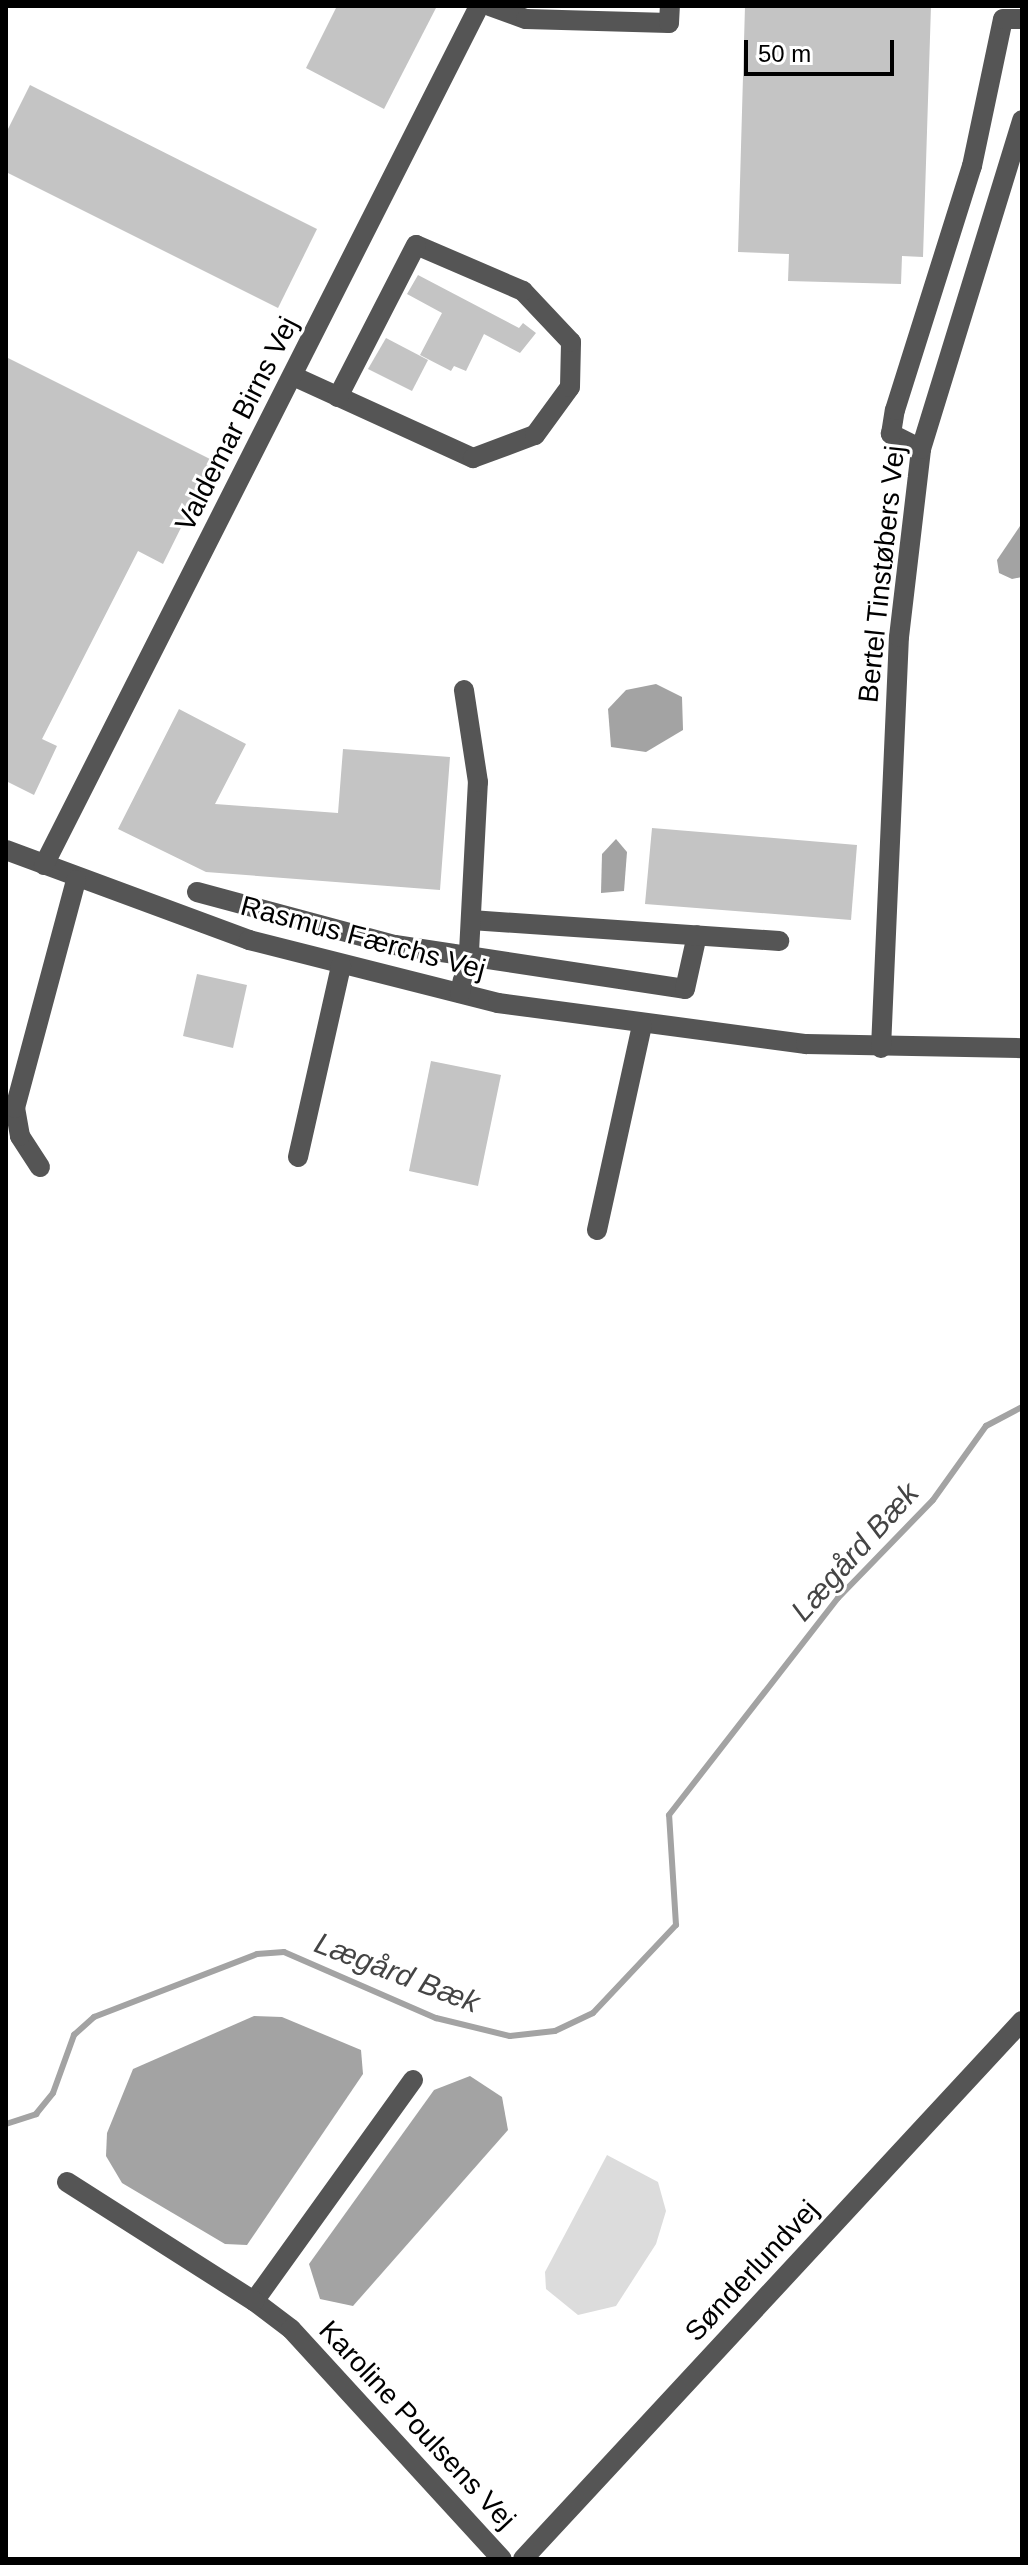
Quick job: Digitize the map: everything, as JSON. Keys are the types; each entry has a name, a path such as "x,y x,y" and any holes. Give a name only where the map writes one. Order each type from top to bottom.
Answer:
{"street":[{"name":"Valdemar Birns Vej","path":"44,865 479,6"},
{"path":"490,6 669,23 670,6"},
{"path":"921,449 891,434 895,410 972,166 1003,19 1022,19"},
{"name":"Bertel Tinstøbers Vej","path":"881,1048 899,637 921,449 1022,120"},
{"path":"293,376 338,397 473,458 535,435 570,387 571,342 523,291 416,245 338,397"},
{"path":"460,993 469,952 478,782 464,690"},
{"name":"Rasmus Færchs Vej","path":"6,850 76,880 341,966 460,993 642,1026 881,1048 1022,1048"},
{"path":"40,1167 20,1136 11,1106 76,880"},
{"path":"197,892 395,945 469,952 531,970 685,989 697,935"},
{"path":"471,920 779,941"},
{"path":"298,1157 341,966"},
{"path":"597,1230 642,1026"},
{"name":"Sønderlundvej","path":"523,2559 1015,2043 1022,2021"},
{"path":"254,2301 413,2080"},
{"name":"Karoline Poulsens Vej","path":"67,2182 254,2301 291,2329 502,2559"}],"shaded area":[{"path":"1022,523 1022,577 1012,579 999,573 997,560"},
{"path":"656,684 682,697 683,730 646,752 611,747 608,709 626,690"},
{"path":"616,839 627,852 624,891 601,893 602,854"},
{"path":"254,2016 282,2017 361,2050 363,2074 247,2245 225,2244 122,2183 106,2156 107,2133 133,2069"},
{"path":"470,2076 502,2097 508,2130 353,2306 320,2299 309,2264 434,2090"},
{"path":"607,2155 658,2182 666,2211 656,2244 616,2306 578,2315 546,2289 545,2272"}],"building":[{"path":"337,6 437,6 384,109 306,68"},
{"path":"745,6 931,6 923,257 902,256 901,284 788,281 789,254 738,252"},
{"path":"30,85 317,229 278,308 6,172 6,133"},
{"path":"418,275 519,328 523,323 536,333 520,353 484,334 466,371 454,366 451,371 420,355 442,313 407,294"},
{"path":"386,338 428,360 412,391 368,369"},
{"path":"6,357 214,461 163,564 138,551 42,739 57,746 34,795 6,781"},
{"path":"179,709 246,744 215,804 338,813 343,749 450,757 440,890 206,872 118,829"},
{"path":"652,828 857,845 851,920 645,904"},
{"path":"197,974 247,985 233,1048 183,1036"},
{"path":"431,1061 501,1075 478,1186 409,1171"}],"waterway":[{"name":"Lægård Bæk","path":"6,2124 36,2114 53,2093 74,2035 94,2017 257,1954 284,1952 436,2018 510,2036 555,2031 593,2013 676,1925 669,1815 838,1598 933,1500 986,1426 1022,1407"}]}
